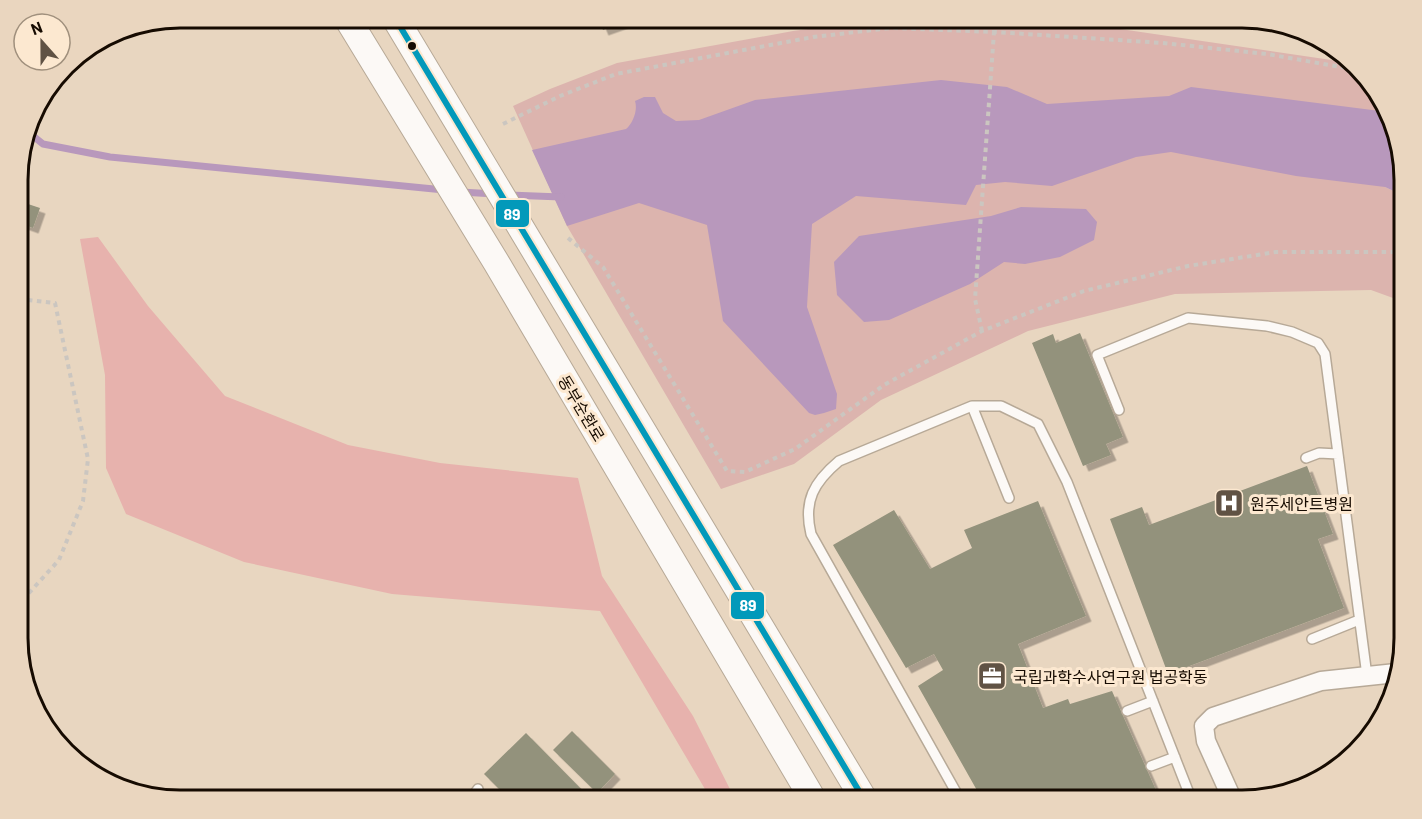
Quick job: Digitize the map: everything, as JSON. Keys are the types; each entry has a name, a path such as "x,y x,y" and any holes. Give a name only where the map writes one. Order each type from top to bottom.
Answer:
{"street":[{"name":"동부순환로","path":"353,28 496,262 808,790"},
{"path":"402,28 858,790"},
{"path":"1228,790 1206,741 1204,726 1213,717 1321,681 1389,674"}],"lane":[{"path":"1119,410 1097,354 1188,318 1268,326 1292,332 1318,343 1325,354 1367,676"},
{"path":"972,406 1009,498"},
{"path":"955,790 811,534 808,521 810,498 822,475 840,461 972,406 1001,406 1038,424 1067,482 1188,790"},
{"path":"1306,458 1319,453 1338,454"},
{"path":"1312,639 1359,620"},
{"path":"1127,711 1153,701"},
{"path":"1151,766 1175,757"}],"path":[{"path":"502,124 560,96 616,74 813,37 891,28 995,32 1209,48 1267,54 1342,67"},
{"path":"982,331 975,299 995,28"},
{"path":"568,238 603,267 727,471 745,472 795,449 884,385 982,331 1084,291 1188,266 1275,252 1393,252"},
{"path":"28,299 55,303 88,459 83,501 59,560 28,594"}],"shaded area":[{"path":"816,28 1113,28 1335,60 1362,88 1382,123 1388,141 1385,187 1393,191 1393,298 1371,290 1175,294 1028,331 881,400 794,464 721,489 567,226 513,106 617,63"},
{"path":"941,80 1007,87 1047,104 1169,96 1191,87 1376,110 1388,141 1392,161 1393,191 1385,187 1296,176 1171,152 1136,157 1052,186 1005,182 976,185 966,205 856,196 812,224 807,307 837,394 836,409 815,415 809,413 723,321 707,225 639,203 567,226 532,150 626,129 634,116 635,101 644,97 655,97 663,113 676,121 699,120 755,100"},
{"path":"1021,207 1086,209 1097,222 1094,240 1060,257 1025,264 1004,262 970,284 889,320 864,322 837,295 834,262 859,236 991,216"},
{"path":"98,237 148,306 225,396 348,445 440,463 578,478 602,576 693,716 730,790 706,790 600,611 392,594 244,562 126,514 106,468 105,375 80,239"}],"building":[{"path":"28,204 40,208 33,228 28,226"},
{"path":"1080,333 1123,437 1106,444 1111,455 1083,466 1032,343 1053,334 1056,343"},
{"path":"1307,466 1333,534 1318,539 1344,608 1168,674 1110,519 1142,507 1149,525"},
{"path":"1038,501 1086,616 1018,644 1043,708 1068,699 1070,704 1112,691 1156,790 977,790 918,686 943,670 934,654 906,668 833,545 894,510 930,569 972,548 964,530"},
{"path":"572,731 615,774 600,790 594,790 553,750"},
{"path":"526,733 582,790 500,790 484,774"}],"waterway":[{"path":"35,138 43,144 110,157 444,190"},
{"path":"461,192 495,194"},
{"path":"509,195 561,197"}],"transit line":[{"name":"89","path":"401,28 858,790"}],"place":[{"name":"원주세안트병원","path":"1229,503"},
{"name":"국립과학수사연구원 법공학동","path":"992,676"}]}
